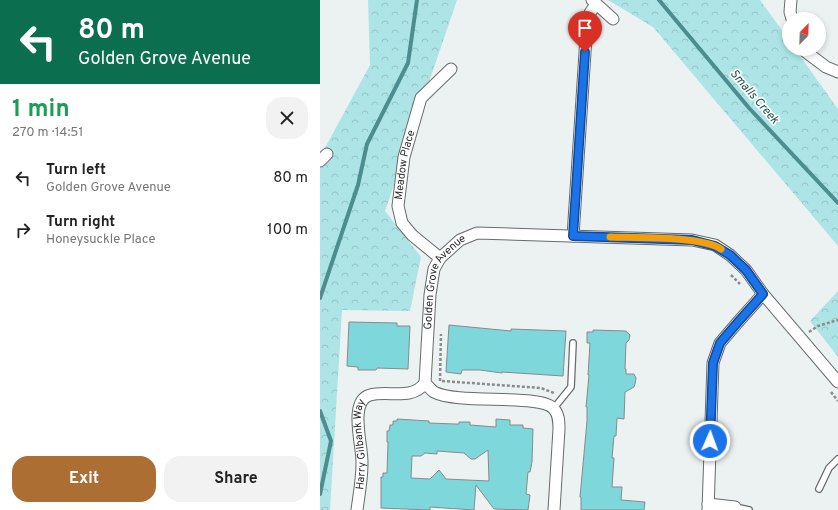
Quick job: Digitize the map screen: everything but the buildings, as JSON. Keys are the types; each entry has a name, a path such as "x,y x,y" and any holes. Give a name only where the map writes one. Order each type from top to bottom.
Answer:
{"street":[{"path":"790,12 791,0"},
{"path":"573,236 587,22 594,2 613,19"},
{"path":"811,56 826,67 838,72"},
{"name":"Meadow Place","path":"440,258 412,236 402,223 398,206 404,156 421,98 451,70"},
{"name":"Golden Grove Avenue","path":"425,383 430,295 434,270 440,258 460,240 477,233 692,240 715,246 730,255 746,270 763,294 838,382"},
{"path":"735,507 708,507 713,363 720,343 763,294"},
{"path":"425,383 434,392 450,397 523,400 544,403 554,408 559,418 554,510"},
{"name":"Harry Gilbank Way","path":"357,510 362,463 358,420 360,403 368,396 379,394 411,393 421,389 425,383"}],"lane":[{"path":"554,408 571,387 573,344"},
{"path":"819,489 829,468 838,459"},
{"path":"735,507 749,510"}],"path":[{"path":"730,273 742,288"},
{"path":"800,338 818,326 838,320"},
{"path":"440,381 442,328"},
{"path":"425,383 440,381 541,388 551,391 561,399"},
{"path":"828,390 838,401"}],"green space":[{"path":"368,0 457,0 385,211 421,257 410,311 342,310 330,510 320,510 320,157 370,65"},
{"path":"608,0 760,0 782,30 782,56 800,56 838,109 838,246 653,27"},
{"path":"838,291 838,357 810,321"}],"waterway":[{"path":"320,298 358,185 367,144 408,63 417,0"},
{"name":"Smalls Creek","path":"659,0 749,108 838,203"},
{"path":"320,411 331,441 320,494"}],"slow traffic":[{"path":"610,237 692,240 721,249"}],"route":[{"path":"585,52 573,236 692,240 715,246 730,255 746,270 763,294 720,343 713,363 710,441"}]}
